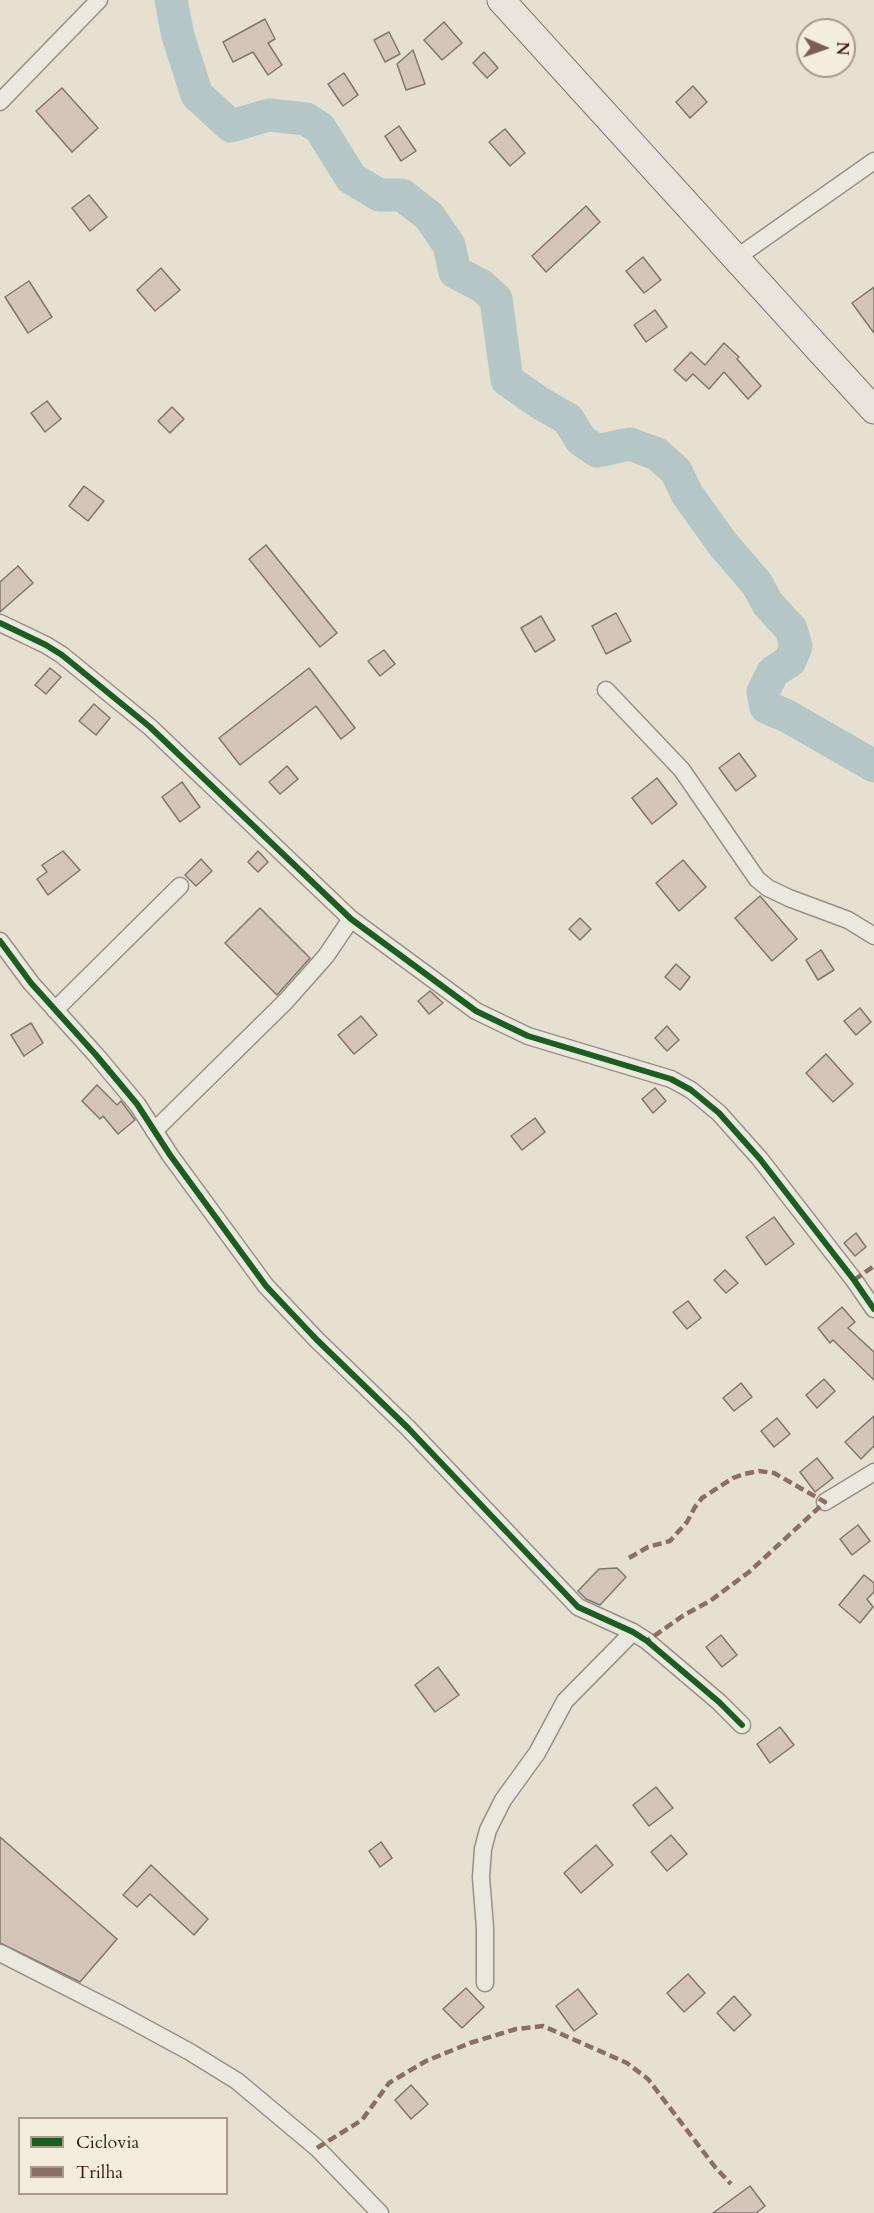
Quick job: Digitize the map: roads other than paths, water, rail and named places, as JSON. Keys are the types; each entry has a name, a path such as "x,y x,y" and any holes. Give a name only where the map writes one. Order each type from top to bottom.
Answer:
{"main road":[{"path":"501,0 874,410"}],"street":[{"path":"0,102 99,0"},
{"path":"736,258 874,161"},
{"path":"0,623 62,655 150,727 351,919 476,1011 528,1036 671,1079 691,1090 719,1113 760,1159 874,1309"},
{"path":"606,690 682,770 757,879 768,888 848,920 874,936"},
{"path":"55,1010 180,886"},
{"path":"154,1131 286,1001 326,956 351,919"},
{"path":"0,941 31,983 136,1104 266,1286 316,1339 408,1428 578,1607 633,1632 647,1641 719,1702 742,1725"},
{"path":"825,1502 874,1472"},
{"path":"485,1983 485,1928 481,1877 483,1849 488,1830 503,1800 537,1753 565,1701 633,1632"},
{"path":"0,1953 120,2014 190,2052 237,2081 317,2148 380,2213"}],"waterway":[{"path":"171,0 178,36 197,95 231,126 269,115 306,119 320,128 351,178 379,195 402,195 429,216 449,245 455,272 482,286 496,299 507,380 568,419 581,440 597,451 630,444 657,454 676,471 687,494 722,543 757,584 768,604 791,629 796,646 790,661 773,672 763,692 766,707 787,716 874,766"}]}
